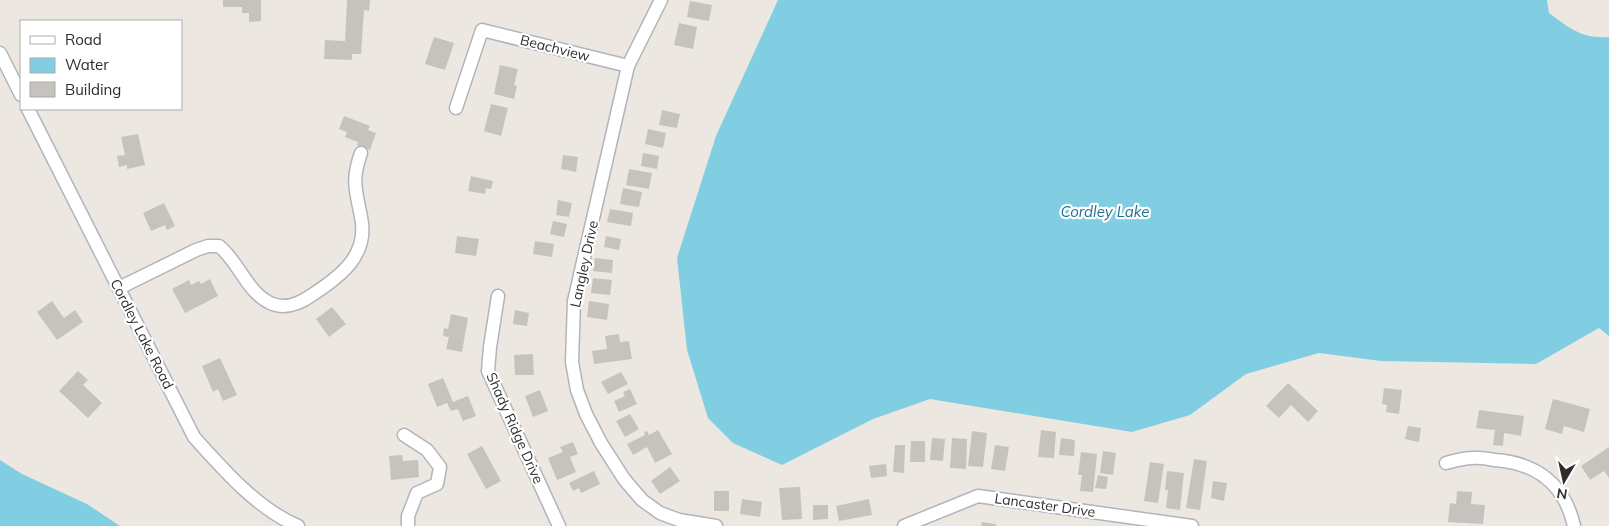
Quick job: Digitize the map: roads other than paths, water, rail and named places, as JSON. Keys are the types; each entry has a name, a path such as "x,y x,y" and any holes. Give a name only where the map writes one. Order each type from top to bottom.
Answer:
{"street":[{"name":"Langley Drive","path":"660,0 628,66 574,301 572,362 577,390 586,414 624,480 642,500 660,513 679,520 716,526"},
{"name":"Beachview","path":"456,108 482,30 628,66"},
{"path":"0,53 20,93"},
{"name":"Cordley Lake Road","path":"29,110 194,437 228,474 258,502 298,526"},
{"path":"119,288 196,250 208,246 219,246 228,253 253,291 278,306 298,304 333,281 348,266 359,250 363,226 354,182 361,153"},
{"name":"Shady Ridge Drive","path":"498,296 488,371 559,526"},
{"path":"404,436 426,450 440,467 437,484 417,493 408,516 408,526"},
{"path":"1446,463 1473,458 1489,459 1522,465 1539,472 1560,491 1571,512 1574,526"},
{"name":"Lancaster Drive","path":"904,526 978,496 1121,521 1192,526"}],"water":[{"name":"Cordley Lake","path":"778,0 1547,0 1549,13 1570,28 1591,36 1609,37 1609,336 1599,328 1536,364 1381,361 1319,353 1246,374 1190,415 1132,432 930,399 873,419 782,465 733,443 708,418 687,350 677,258 716,136"},
{"path":"0,460 22,474 87,504 120,526 0,526"}]}
